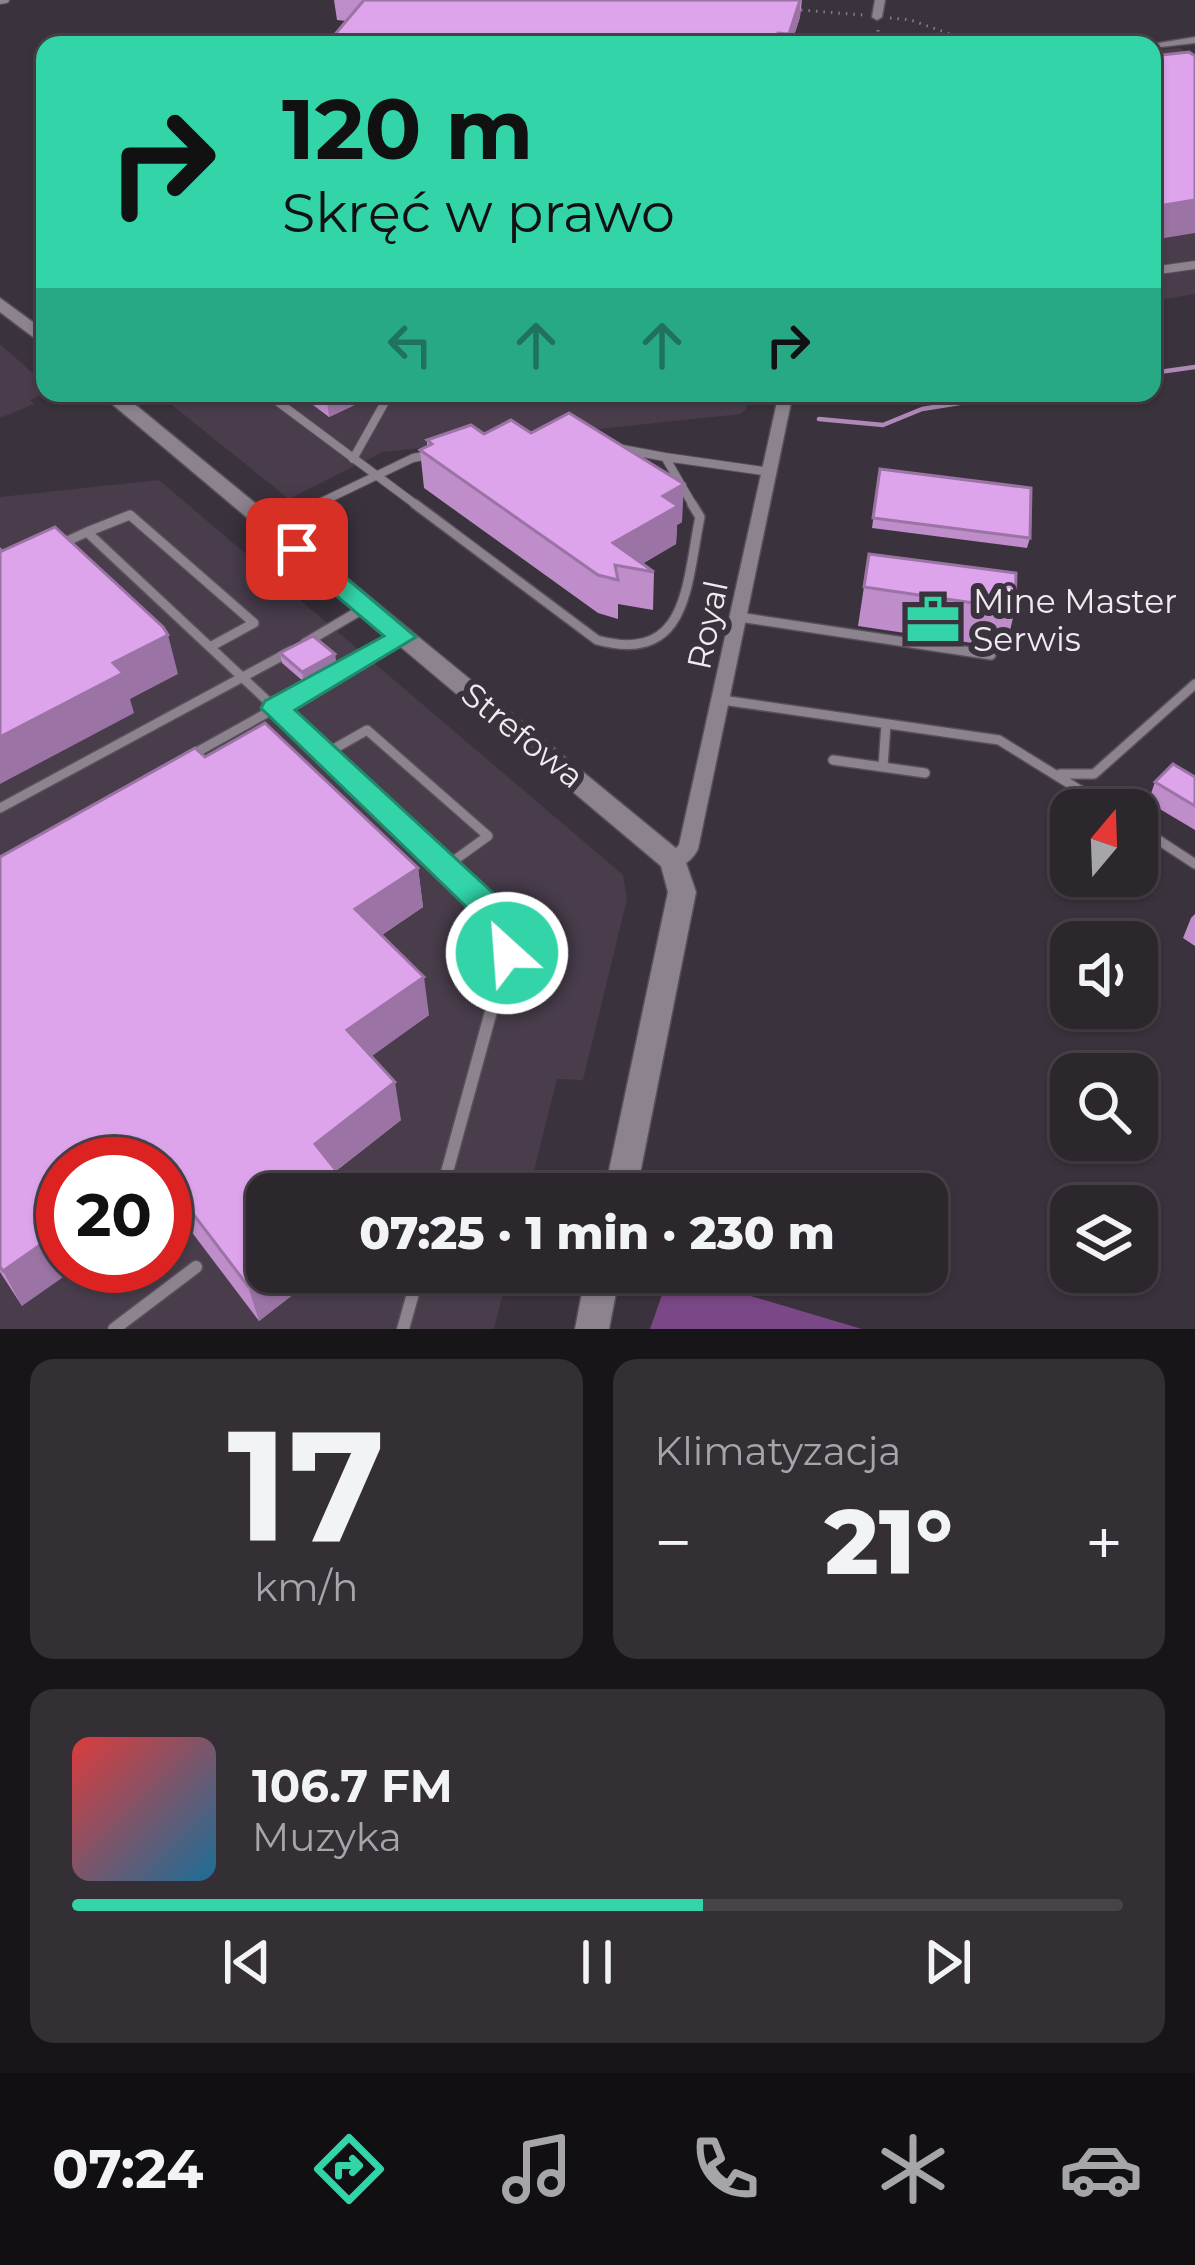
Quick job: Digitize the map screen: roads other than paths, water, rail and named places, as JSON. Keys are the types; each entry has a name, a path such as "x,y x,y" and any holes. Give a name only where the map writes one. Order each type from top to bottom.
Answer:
{"street":[{"path":"878,17 880,0"},
{"path":"1161,44 1195,40"},
{"path":"0,303 36,333"},
{"name":"Strefowa","path":"120,402 673,861"},
{"name":"Royal","path":"673,861 688,849 784,402"},
{"path":"624,1173 682,892 673,861"},
{"path":"592,1329 599,1293"}],"lane":[{"path":"1161,48 1174,55"},
{"path":"1161,270 1195,265"},
{"path":"278,402 597,640 637,650 654,646 673,630 700,517 664,457"},
{"path":"353,458 385,402"},
{"path":"607,446 770,472"},
{"path":"270,527 413,458 444,453"},
{"path":"50,548 130,515 254,623 210,647"},
{"path":"87,532 495,914 506,935 507,953 447,1173"},
{"path":"0,808 367,607"},
{"path":"740,617 991,655"},
{"path":"177,764 403,637"},
{"path":"1055,773 1094,774 1195,684"},
{"path":"722,700 999,740 1080,789"},
{"path":"883,767 886,724"},
{"path":"325,754 367,730 488,836 445,867"},
{"path":"833,760 925,773"},
{"path":"1158,840 1195,864"},
{"path":"114,1329 196,1268"},
{"path":"403,1329 413,1293"}],"waterway":[{"path":"1161,372 1195,367"},
{"path":"819,419 883,425 922,409 966,402"}],"place":[{"name":"Mine Master Serwis","path":"933,620"}]}
